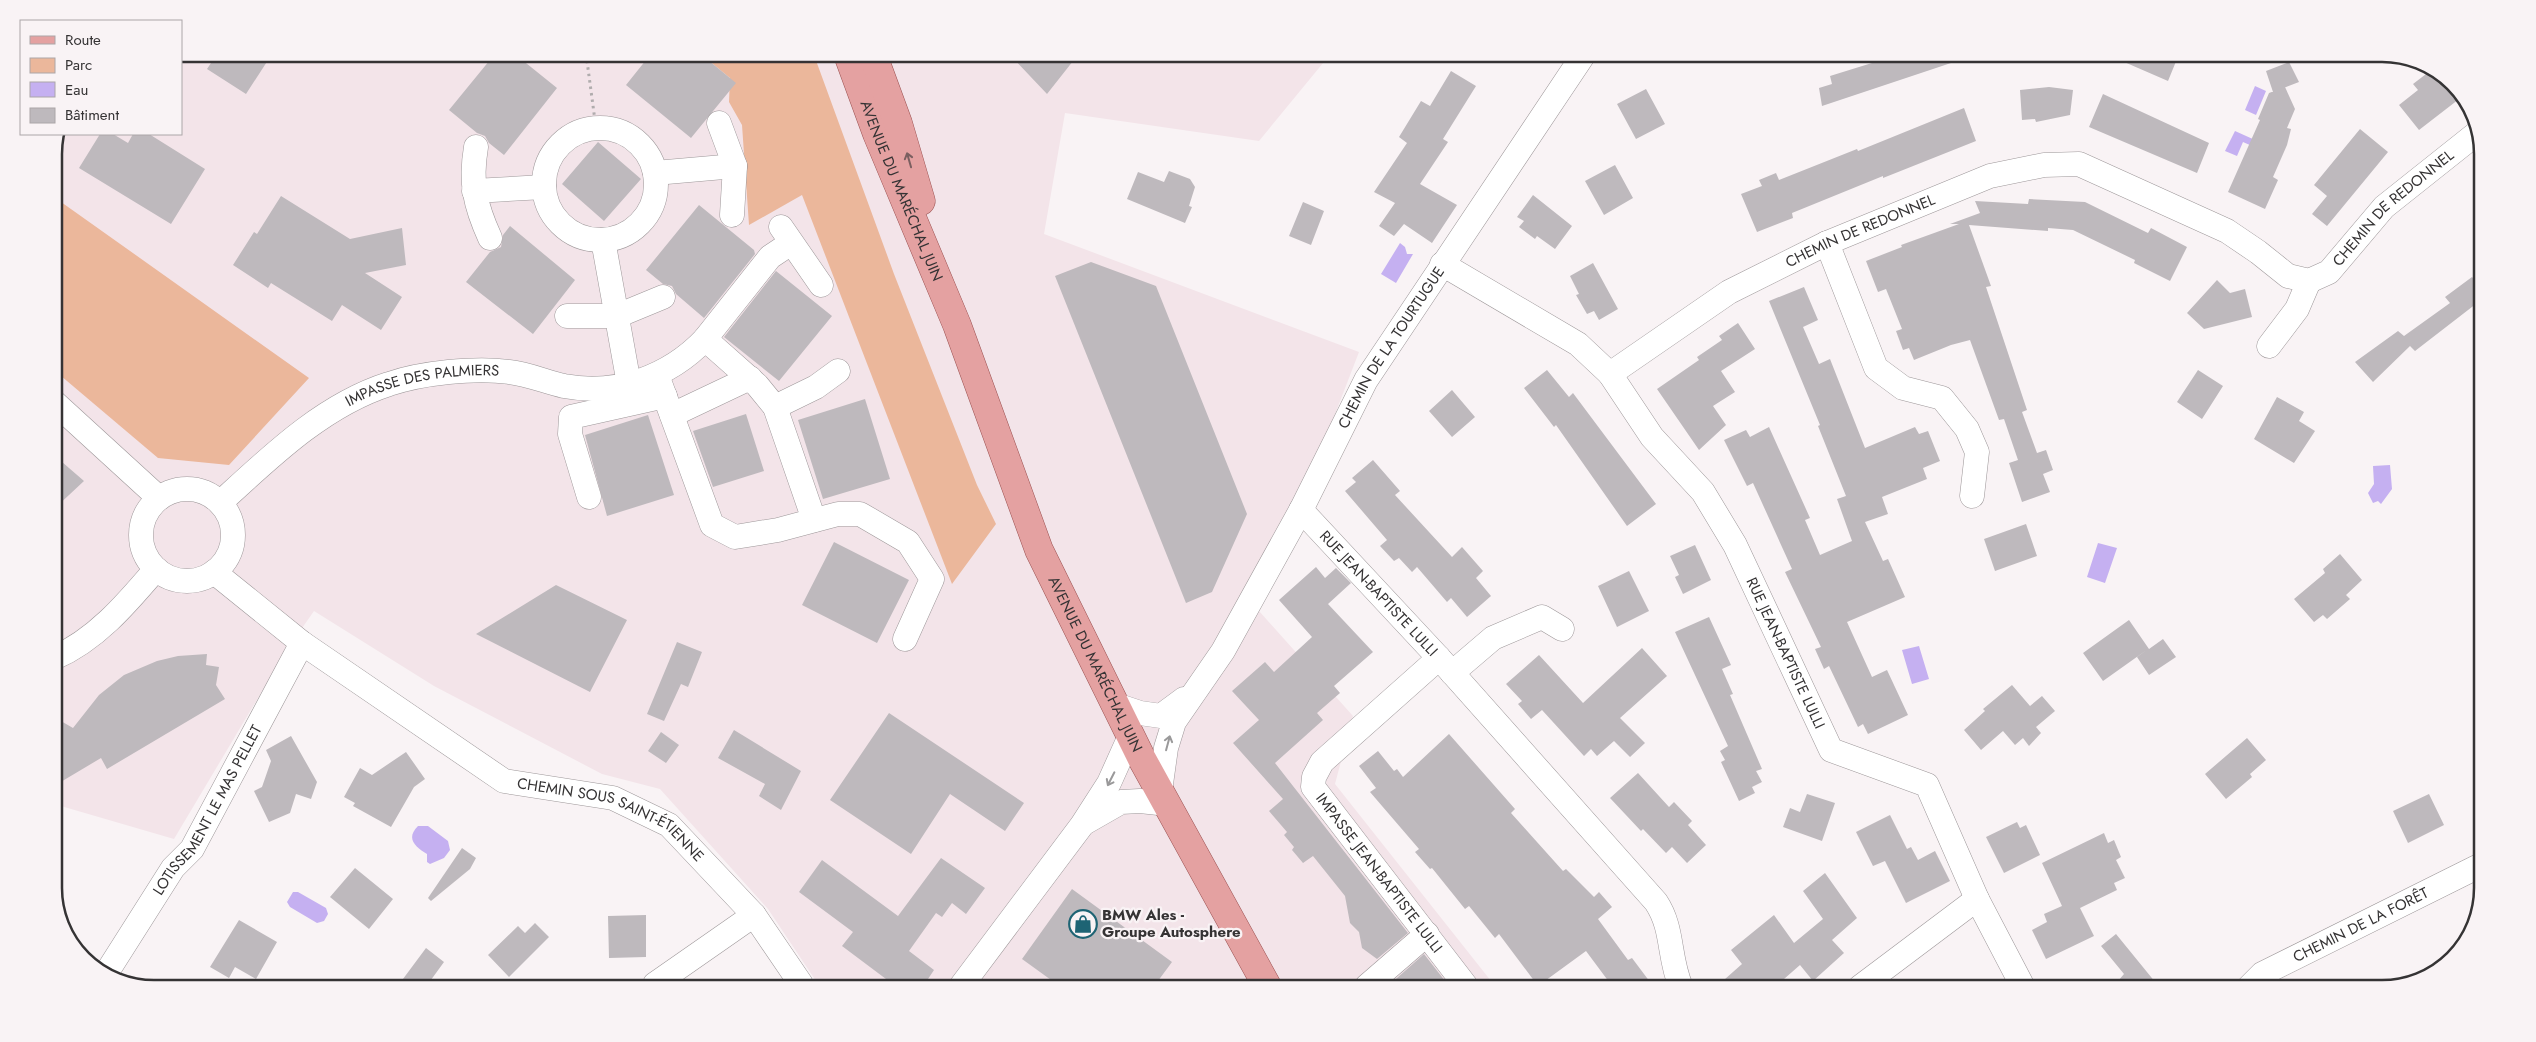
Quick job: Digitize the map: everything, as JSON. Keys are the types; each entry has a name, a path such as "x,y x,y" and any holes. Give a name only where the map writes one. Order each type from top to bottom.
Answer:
{"main road":[{"name":"AVENUE DU MARÉCHAL JUIN","path":"850,62 876,134 957,325 1040,550 1131,734 1264,980"},
{"name":"AVENUE DU MARÉCHAL JUIN","path":"875,62 898,123 957,325"}],"street":[{"name":"CHEMIN DE LA TOURTUGUE","path":"1164,797 1166,748 1174,722 1223,651 1301,510 1366,380 1573,62"},
{"path":"719,122 735,166 732,215"},
{"path":"596,128 623,132 634,139 648,154 655,173 655,194 648,212 629,232 603,240 590,239 565,228 548,207 544,186 546,167 560,144 583,130 596,128"},
{"name":"CHEMIN DE REDONNEL","path":"1610,374 1729,292 1827,243 1990,176 2044,165 2079,164 2227,231 2258,252 2288,276 2309,281 2329,272 2384,208 2472,137"},
{"path":"476,147 472,171 474,191 480,215 490,238"},
{"path":"655,173 735,166"},
{"path":"474,191 544,186"},
{"path":"664,395 690,355 786,235 821,285"},
{"path":"603,240 628,384"},
{"path":"1827,243 1876,368 1903,388 1942,398 1967,429 1977,452 1972,496"},
{"path":"1442,264 1578,344 1610,374"},
{"path":"2269,346 2297,309 2309,281"},
{"path":"566,316 600,318 617,316 663,297"},
{"path":"704,339 750,378 775,407 814,520"},
{"path":"775,407 816,387 838,371"},
{"name":"IMPASSE DES PALMIERS","path":"220,503 269,458 347,400 390,383 428,376 472,372 509,372 565,386 605,389 628,384 664,395"},
{"name":"RUE JEAN-BAPTISTE LULLI","path":"1610,374 1652,437 1703,492 1735,544 1831,750 1927,785 1977,899 2019,980"},
{"path":"589,497 570,434 571,417 664,395 750,378"},
{"path":"664,395 712,525 735,537 778,530 838,514 860,514 908,542 932,579 905,638"},
{"path":"62,410 159,498"},
{"path":"197,490 210,494 220,503 229,516 233,531 232,546 225,561 214,572 200,579 185,581 170,578 156,570 146,557 141,541 142,525 148,510 159,498 170,492 197,490"},
{"name":"RUE JEAN-BAPTISTE LULLI","path":"1301,510 1446,666 1656,902 1666,918 1675,973 1678,980"},
{"path":"63,654 74,649 116,614 156,570"},
{"name":"CHEMIN SOUS SAINT-ÉTIENNE","path":"214,572 302,643 504,780 613,798 669,825 754,915 798,980"},
{"path":"1446,666 1494,638 1542,617 1562,629"},
{"name":"LOTISSEMENT LE MAS PELLET","path":"110,968 173,868 192,849 302,643"},
{"name":"CHEMIN DE LA TOURTUGUE","path":"1116,705 1140,713 1161,716 1189,694 1223,651"},
{"name":"IMPASSE JEAN-BAPTISTE LULLI","path":"1446,666 1322,762 1314,777 1312,788 1462,980"},
{"path":"973,980 1109,783 1131,734"},
{"path":"1082,824 1121,802 1164,797"},
{"name":"CHEMIN DE LA FORÊT","path":"2265,980 2474,869"},
{"path":"1869,980 1977,899"},
{"path":"661,980 754,915"},
{"path":"1374,980 1427,934"}],"path":[{"path":"587,62 596,128"}],"shaded area":[{"path":"182,62 1324,62 1259,141 1065,113 1044,234 1359,352 1259,611 1353,716 1335,784 1490,980 815,980 768,909 660,789 602,774 434,686 314,611 286,651 174,839 63,807 62,154 64,135 182,135"}],"green space":[{"path":"711,62 817,62 894,274 977,485 996,524 952,584 802,195 749,225 742,125 729,102 730,78"},
{"path":"62,203 309,378 229,465 158,458 62,377"}],"water":[{"path":"2255,86 2266,91 2256,115 2245,110"},
{"path":"2235,131 2255,140 2252,146 2243,142 2237,156 2225,151"},
{"path":"1400,243 1405,247 1407,254 1413,254 1396,283 1381,274"},
{"path":"2390,465 2392,489 2381,504 2378,501 2373,503 2368,493 2374,484 2373,466"},
{"path":"2098,543 2117,548 2105,583 2087,577"},
{"path":"1919,646 1929,679 1912,684 1902,650"},
{"path":"418,826 428,826 448,841 450,850 444,858 430,864 427,862 427,854 419,849 412,839 412,835"},
{"path":"293,892 298,892 326,908 328,914 324,921 317,923 290,907 287,902"}],"building":[{"path":"212,62 267,62 246,94 207,69"},
{"path":"488,62 525,62 557,88 504,155 489,143 485,136 477,133 449,110"},
{"path":"644,62 710,62 736,83 691,138 626,85"},
{"path":"1017,62 1072,62 1047,94"},
{"path":"1875,62 1954,62 1822,106 1819,88 1832,84 1830,76"},
{"path":"2124,62 2176,62 2168,81"},
{"path":"2289,62 2299,82 2273,92 2266,71"},
{"path":"1451,71 1476,86 1443,139 1448,142 1420,184 1457,205 1432,243 1404,224 1394,236 1379,226 1395,203 1374,192 1407,143 1399,137 1421,101 1430,106"},
{"path":"2426,74 2442,85 2457,101 2419,130 2399,105 2418,90 2413,84"},
{"path":"2049,87 2073,90 2070,115 2036,122 2035,119 2022,120 2020,90"},
{"path":"2285,87 2295,109 2287,128 2291,129 2287,145 2273,177 2278,180 2265,209 2228,192 2260,120 2258,119 2269,93"},
{"path":"1646,89 1665,124 1636,139 1617,104"},
{"path":"2103,94 2209,143 2197,173 2089,127"},
{"path":"1964,108 1976,141 1792,213 1793,218 1757,232 1741,194 1762,186 1759,180 1776,173 1779,180 1857,149 1858,151"},
{"path":"2360,129 2388,152 2327,226 2312,214 2327,196 2314,185"},
{"path":"99,135 115,135 128,143 132,135 151,135 205,169 171,224 79,168"},
{"path":"598,142 641,179 604,221 562,184"},
{"path":"1615,165 1633,198 1604,215 1585,181"},
{"path":"1169,171 1190,179 1195,187 1189,206 1192,207 1185,223 1127,199 1138,172 1164,182"},
{"path":"1533,195 1572,226 1555,249 1537,236 1535,239 1519,227 1524,221 1517,217"},
{"path":"281,196 350,239 402,228 406,265 365,273 402,297 381,330 342,305 332,321 271,283 268,288 233,265 254,232 257,234"},
{"path":"2029,199 2085,202 2148,233 2151,228 2187,247 2170,281 2134,263 2135,260 2073,230 2048,228 2048,231 1969,225 1991,286 1986,287 2027,410 2022,412 2037,453 2046,450 2053,470 2043,474 2050,492 2022,502 2009,463 2018,460 2004,419 1999,420 1970,340 1951,345 1914,360 1909,348 1903,350 1896,331 1902,329 1886,289 1878,292 1866,261 1902,247 1901,245 1959,224 1950,224 1980,213 1975,201 2028,204"},
{"path":"1303,202 1324,211 1311,245 1289,236"},
{"path":"699,205 754,250 755,254 704,318 676,294 672,286 663,284 646,270"},
{"path":"510,226 575,280 533,334 466,282 490,252 501,247 503,235"},
{"path":"1091,262 1156,286 1247,514 1212,592 1186,603 1055,276"},
{"path":"1593,263 1618,309 1599,320 1594,311 1587,314 1576,295 1579,294 1570,276"},
{"path":"776,271 832,316 779,381 724,337"},
{"path":"2472,277 2473,278 2473,306 2415,351 2410,346 2373,382 2355,362 2398,331 2404,336 2450,303 2445,297"},
{"path":"2217,280 2230,293 2245,289 2252,317 2204,329 2187,313"},
{"path":"1804,287 1818,320 1803,327 1819,364 1830,359 1865,448 1915,427 1919,434 1928,431 1940,461 1923,468 1927,479 1882,497 1888,514 1865,522 1883,561 1888,559 1905,597 1847,622 1872,677 1887,670 1908,715 1868,734 1863,724 1858,727 1829,666 1824,669 1815,649 1821,647 1785,572 1792,569 1753,483 1747,486 1724,440 1746,430 1750,437 1769,427 1810,518 1805,520 1820,555 1852,541 1837,499 1846,496 1818,426 1820,425 1769,301"},
{"path":"1738,323 1755,349 1721,371 1735,392 1713,406 1726,425 1699,450 1657,389 1699,360 1697,357 1722,340 1719,336"},
{"path":"1547,370 1569,397 1573,393 1656,504 1627,526 1556,425 1554,427 1524,388"},
{"path":"2198,370 2223,386 2202,419 2177,402"},
{"path":"1452,390 1475,417 1452,437 1429,411"},
{"path":"2277,397 2304,412 2299,421 2315,431 2294,463 2254,439"},
{"path":"865,399 890,479 823,499 798,420"},
{"path":"746,414 764,471 713,487 693,431"},
{"path":"648,415 674,495 607,516 585,435"},
{"path":"1373,460 1400,491 1395,495 1452,557 1462,547 1483,571 1476,578 1491,596 1467,617 1451,598 1447,602 1417,567 1412,572 1399,558 1394,561 1380,546 1387,540 1345,491 1356,482 1352,478"},
{"path":"62,462 84,481 62,501"},
{"path":"2026,524 2037,556 1995,571 1984,539"},
{"path":"834,542 909,580 877,643 802,605"},
{"path":"1695,545 1711,580 1683,594 1675,577 1679,575 1670,556"},
{"path":"2340,554 2362,580 2346,595 2350,599 2327,619 2323,615 2314,622 2294,599 2325,573 2323,569"},
{"path":"1316,567 1325,578 1336,568 1351,583 1328,604 1373,652 1334,686 1340,693 1317,713 1323,720 1275,763 1408,933 1377,959 1362,948 1359,932 1350,923 1345,896 1313,856 1303,863 1292,850 1294,847 1284,835 1287,832 1269,811 1283,799 1233,743 1259,720 1232,691 1265,662 1274,672 1312,637 1279,600"},
{"path":"1629,571 1649,611 1617,627 1598,586"},
{"path":"556,585 627,620 590,692 476,634"},
{"path":"1709,617 1731,665 1722,669 1733,694 1730,695 1762,769 1756,771 1762,782 1752,787 1755,793 1739,801 1721,762 1725,760 1720,751 1728,746 1675,632"},
{"path":"2129,620 2149,649 2163,639 2176,657 2149,675 2137,657 2148,649 2103,681 2083,653"},
{"path":"677,642 702,652 688,687 681,684 664,721 647,714"},
{"path":"1642,648 1667,676 1620,718 1645,743 1630,757 1614,741 1597,756 1591,749 1584,756 1542,710 1531,719 1518,704 1522,701 1506,684 1539,655 1583,703"},
{"path":"207,654 206,665 219,667 216,685 225,699 107,769 101,758 63,781 63,722 73,728 99,695 124,675 157,661 178,656"},
{"path":"2012,685 2030,706 2042,696 2055,711 2036,727 2041,733 2029,746 2023,738 2015,745 2003,731 1981,750 1964,730 1985,711 1983,709"},
{"path":"889,713 1024,803 1005,831 950,794 911,854 830,800"},
{"path":"734,730 801,771 781,810 759,796 765,784 718,758"},
{"path":"661,732 679,745 666,763 648,751"},
{"path":"1449,734 1515,809 1511,813 1563,871 1566,869 1594,897 1599,892 1612,907 1598,919 1628,960 1632,958 1648,980 1608,980 1586,951 1546,980 1534,980 1499,934 1495,938 1469,906 1465,909 1432,868 1430,869 1415,852 1419,849 1370,792 1376,788 1359,766 1378,751 1394,771 1397,769 1403,777"},
{"path":"291,736 317,782 311,799 296,794 290,813 269,822 254,791 262,787 271,761 266,750"},
{"path":"2247,738 2266,760 2250,774 2252,777 2226,799 2205,774"},
{"path":"406,752 425,779 414,787 391,827 353,806 355,803 344,797 360,768 372,775"},
{"path":"1638,773 1669,807 1674,802 1692,821 1688,825 1706,845 1687,863 1672,847 1666,853 1643,829 1641,831 1610,798"},
{"path":"1807,794 1835,803 1822,841 1783,827 1790,808 1800,812"},
{"path":"2429,794 2444,825 2408,843 2393,811"},
{"path":"1890,815 1907,849 1911,847 1918,860 1935,851 1950,881 1906,903 1885,861 1873,866 1856,832"},
{"path":"2017,822 2020,828 2026,825 2040,855 2004,873 1986,837"},
{"path":"2104,833 2108,843 2114,840 2121,857 2116,860 2125,878 2114,883 2117,890 2080,908 2094,936 2046,959 2032,930 2047,922 2044,914 2062,906 2042,863"},
{"path":"462,848 476,858 470,869 431,901 428,898"},
{"path":"941,858 985,888 966,914 952,903 942,917 936,913 909,951 934,970 927,980 887,980 842,946 853,932 799,892 822,860 898,916"},
{"path":"355,868 393,899 369,929 330,897"},
{"path":"1825,873 1857,918 1832,940 1844,953 1814,980 1800,965 1783,980 1724,980 1742,964 1731,950 1774,915 1794,943 1823,919 1803,891"},
{"name":"BMW Ales - Groupe Autosphere","path":"1072,889 1172,962 1159,980 1051,980 1022,959"},
{"path":"646,915 646,957 609,958 608,916"},
{"path":"239,920 277,942 256,979 235,967 229,978 210,967"},
{"path":"535,923 549,937 509,977 488,955 518,926 525,933"},
{"path":"2116,934 2153,980 2119,980 2124,974 2101,946"},
{"path":"426,948 444,962 431,980 402,980"},
{"path":"1424,954 1444,980 1395,980"}],"place":[{"name":"BMW Ales - Groupe Autosphere","path":"1083,924"}]}
